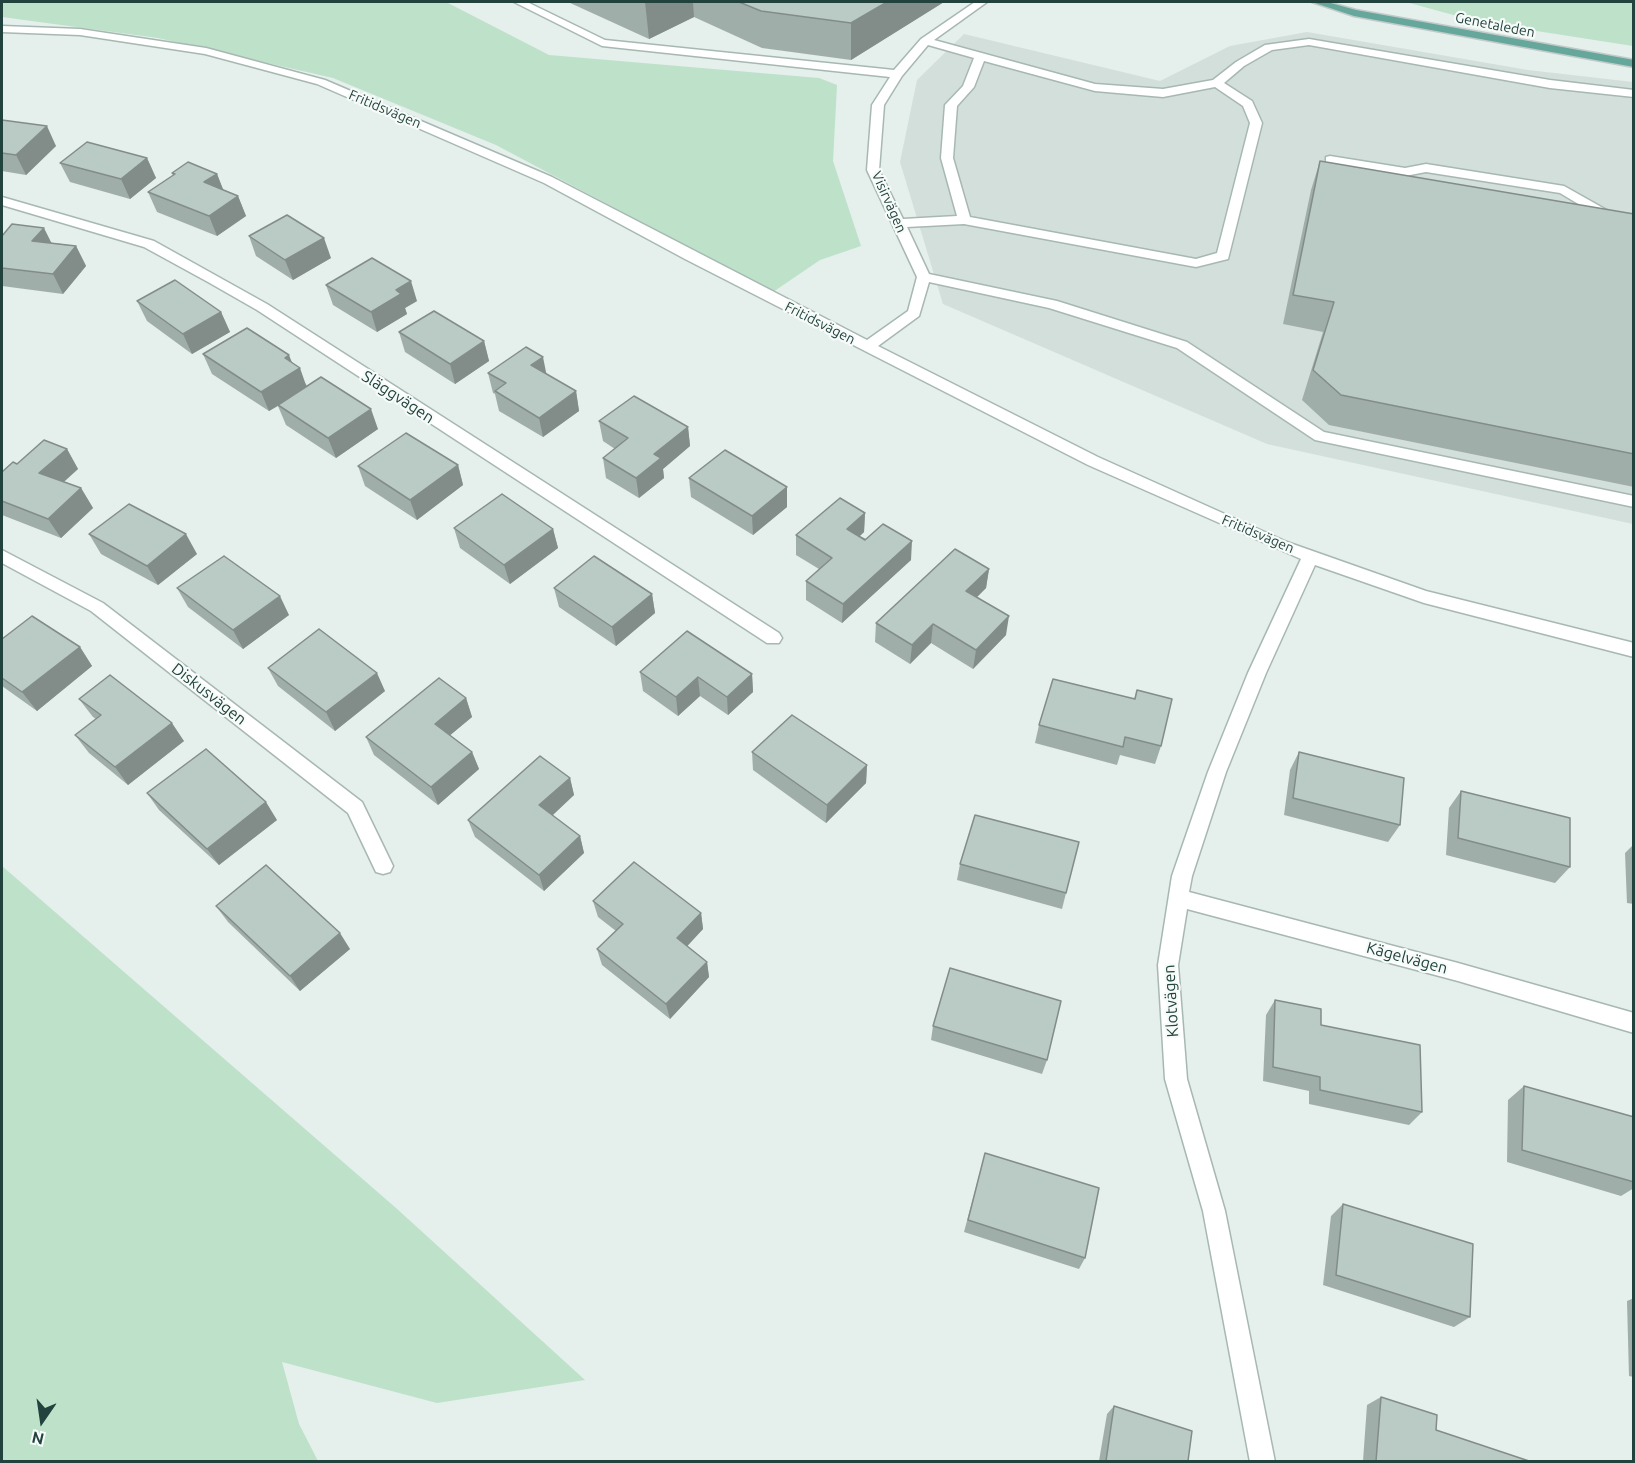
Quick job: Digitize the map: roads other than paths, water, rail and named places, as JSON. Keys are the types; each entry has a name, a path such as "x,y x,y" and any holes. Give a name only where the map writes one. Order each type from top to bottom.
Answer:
{"main road":[{"name":"Genetaleden","path":"1317,2 1354,13 1634,64"}],"street":[{"path":"519,2 602,43 897,74"},
{"name":"Visirvägen","path":"924,278 873,170 878,105 897,74 924,41 982,2"},
{"name":"Fritidsvägen","path":"2,29 80,32 206,51 321,82 548,180 867,347 1093,461 1281,546 1424,597 1634,650"},
{"path":"924,41 1095,87 1164,93 1217,83 1240,64 1269,46 1309,42 1550,84 1634,94"},
{"path":"964,220 947,158 951,105 968,87 980,56"},
{"path":"898,222 964,220 1196,263 1222,256 1256,123 1248,104 1217,83"},
{"path":"1330,160 1405,172 1426,168 1564,190 1615,220 1634,223"},
{"name":"Släggvägen","path":"2,201 149,244 213,279 262,307 773,638"},
{"path":"867,347 914,313 924,278 1052,304 1182,345 1320,436 1634,502"},
{"name":"Diskusvägen","path":"2,556 97,607 355,808 383,866"},
{"name":"Klotvägen","path":"1263,1461 1214,1211 1176,1079 1168,965 1182,876 1216,772 1257,673 1311,556"},
{"name":"Kägelvägen","path":"1179,898 1402,956 1634,1023"}]}
